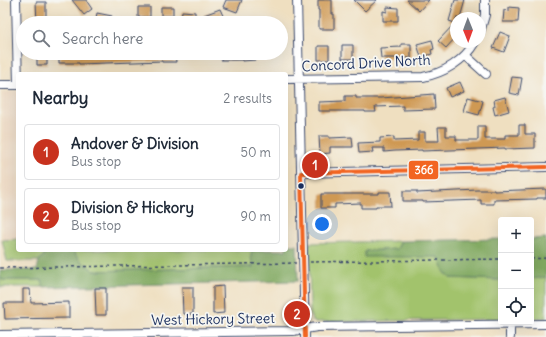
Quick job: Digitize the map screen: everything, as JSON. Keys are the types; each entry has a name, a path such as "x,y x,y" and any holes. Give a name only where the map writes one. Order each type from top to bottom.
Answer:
{"street":[{"path":"16,0 16,16"},
{"path":"297,0 305,333"},
{"path":"485,0 485,12"},
{"name":"Concord Drive North","path":"288,79 423,77 449,68 465,55 470,48"},
{"path":"465,55 486,74"},
{"path":"17,60 18,72"},
{"path":"0,85 16,85"},
{"path":"301,173 546,167"},
{"name":"West Hickory Street","path":"534,324 546,324"},
{"path":"510,325 510,337"},
{"name":"West Hickory Street","path":"0,335 293,331 305,333 317,327 510,325"}],"path":[{"path":"534,259 546,258"},
{"path":"309,262 498,259"},
{"path":"0,268 299,263"}],"shaded area":[{"path":"16,91 16,239 2,240 2,92"}],"green space":[{"path":"546,238 546,277 534,279 534,239"},
{"path":"16,239 16,252 46,252 39,261 7,261 2,240"},
{"path":"498,239 498,280 450,278 444,271 439,257 364,257 365,251 397,249 401,241"},
{"path":"401,241 397,249 365,251 439,257 444,271 450,278 498,280 498,319 315,322 312,320 310,315 309,243"},
{"path":"288,245 297,245 298,281 43,287 42,280 2,280 0,277 0,270 37,270 39,261 46,252 74,252 80,260 94,271 253,267 252,252 288,252"},
{"path":"74,252 252,252 253,267 94,271 80,260"},
{"path":"0,277 2,280 42,280 43,287 0,287"},
{"path":"546,277 546,318 534,318 534,279"}],"building":[{"path":"72,0 86,0 92,9 84,15"},
{"path":"226,0 242,0 237,12 223,7"},
{"path":"318,0 332,0 334,29 319,29"},
{"path":"354,0 377,0 365,11"},
{"path":"407,0 429,0 419,11"},
{"path":"455,0 465,0 462,12 452,12"},
{"path":"36,2 46,2 46,16 37,16"},
{"path":"138,7 150,7 150,16 138,16"},
{"path":"161,7 173,7 173,16 161,16"},
{"path":"387,7 398,8 398,21 383,21 383,11 387,12"},
{"path":"509,7 519,8 518,22 503,22 504,10 509,11"},
{"path":"220,9 223,16 204,16"},
{"path":"182,11 195,12 195,16 182,16"},
{"path":"97,13 112,16 96,16"},
{"path":"450,28 450,44 446,48 438,41"},
{"path":"500,32 510,36 504,52 493,48"},
{"path":"432,40 434,49 431,50 432,54 421,57 417,44"},
{"path":"401,44 411,44 411,58 381,58 380,48 401,47"},
{"path":"342,45 353,45 353,59 342,59"},
{"path":"318,46 329,46 329,60 318,60"},
{"path":"37,60 47,60 47,65 37,65"},
{"path":"59,60 176,60 176,62 162,61 79,64 59,63"},
{"path":"512,77 522,78 519,95 509,93"},
{"path":"460,82 464,91 450,97 446,88"},
{"path":"434,94 435,109 403,110 403,106 375,107 376,112 319,111 319,102 345,101 345,96 356,96 356,98 381,98"},
{"path":"468,97 483,101 479,115 464,111"},
{"path":"505,97 509,111 495,115 493,107 495,106 494,100"},
{"path":"519,125 525,125 525,134 535,134 535,148 384,152 384,148 372,148 373,152 359,153 358,143 380,142 380,138 394,137 394,141 418,140 418,132 425,132 425,141 439,141 438,127 446,127 446,136 456,136 456,140 478,140 478,126 485,126 485,139 505,139 505,135 519,135"},
{"path":"319,136 329,136 329,138 352,137 353,147 330,147 330,153 320,154"},
{"path":"546,189 546,198 494,200 494,204 481,204 481,200 423,202 403,201 403,191 417,191 417,193"},
{"path":"379,192 390,192 391,206 361,208 361,203 335,204 335,208 321,208 321,194 379,194"},
{"path":"223,286 224,313 213,314 213,287"},
{"path":"182,287 193,287 193,314 183,314"},
{"path":"95,288 106,288 106,315 96,315"},
{"path":"23,289 30,289 31,303 69,302 69,318 5,319 4,303 23,303"}],"transit line":[{"name":"366","path":"301,173 546,167"},
{"name":"366","path":"301,173 305,337"}],"place":[{"name":"Andover & Division","path":"315,165"},
{"name":"Division & Hickory","path":"297,314"}]}
